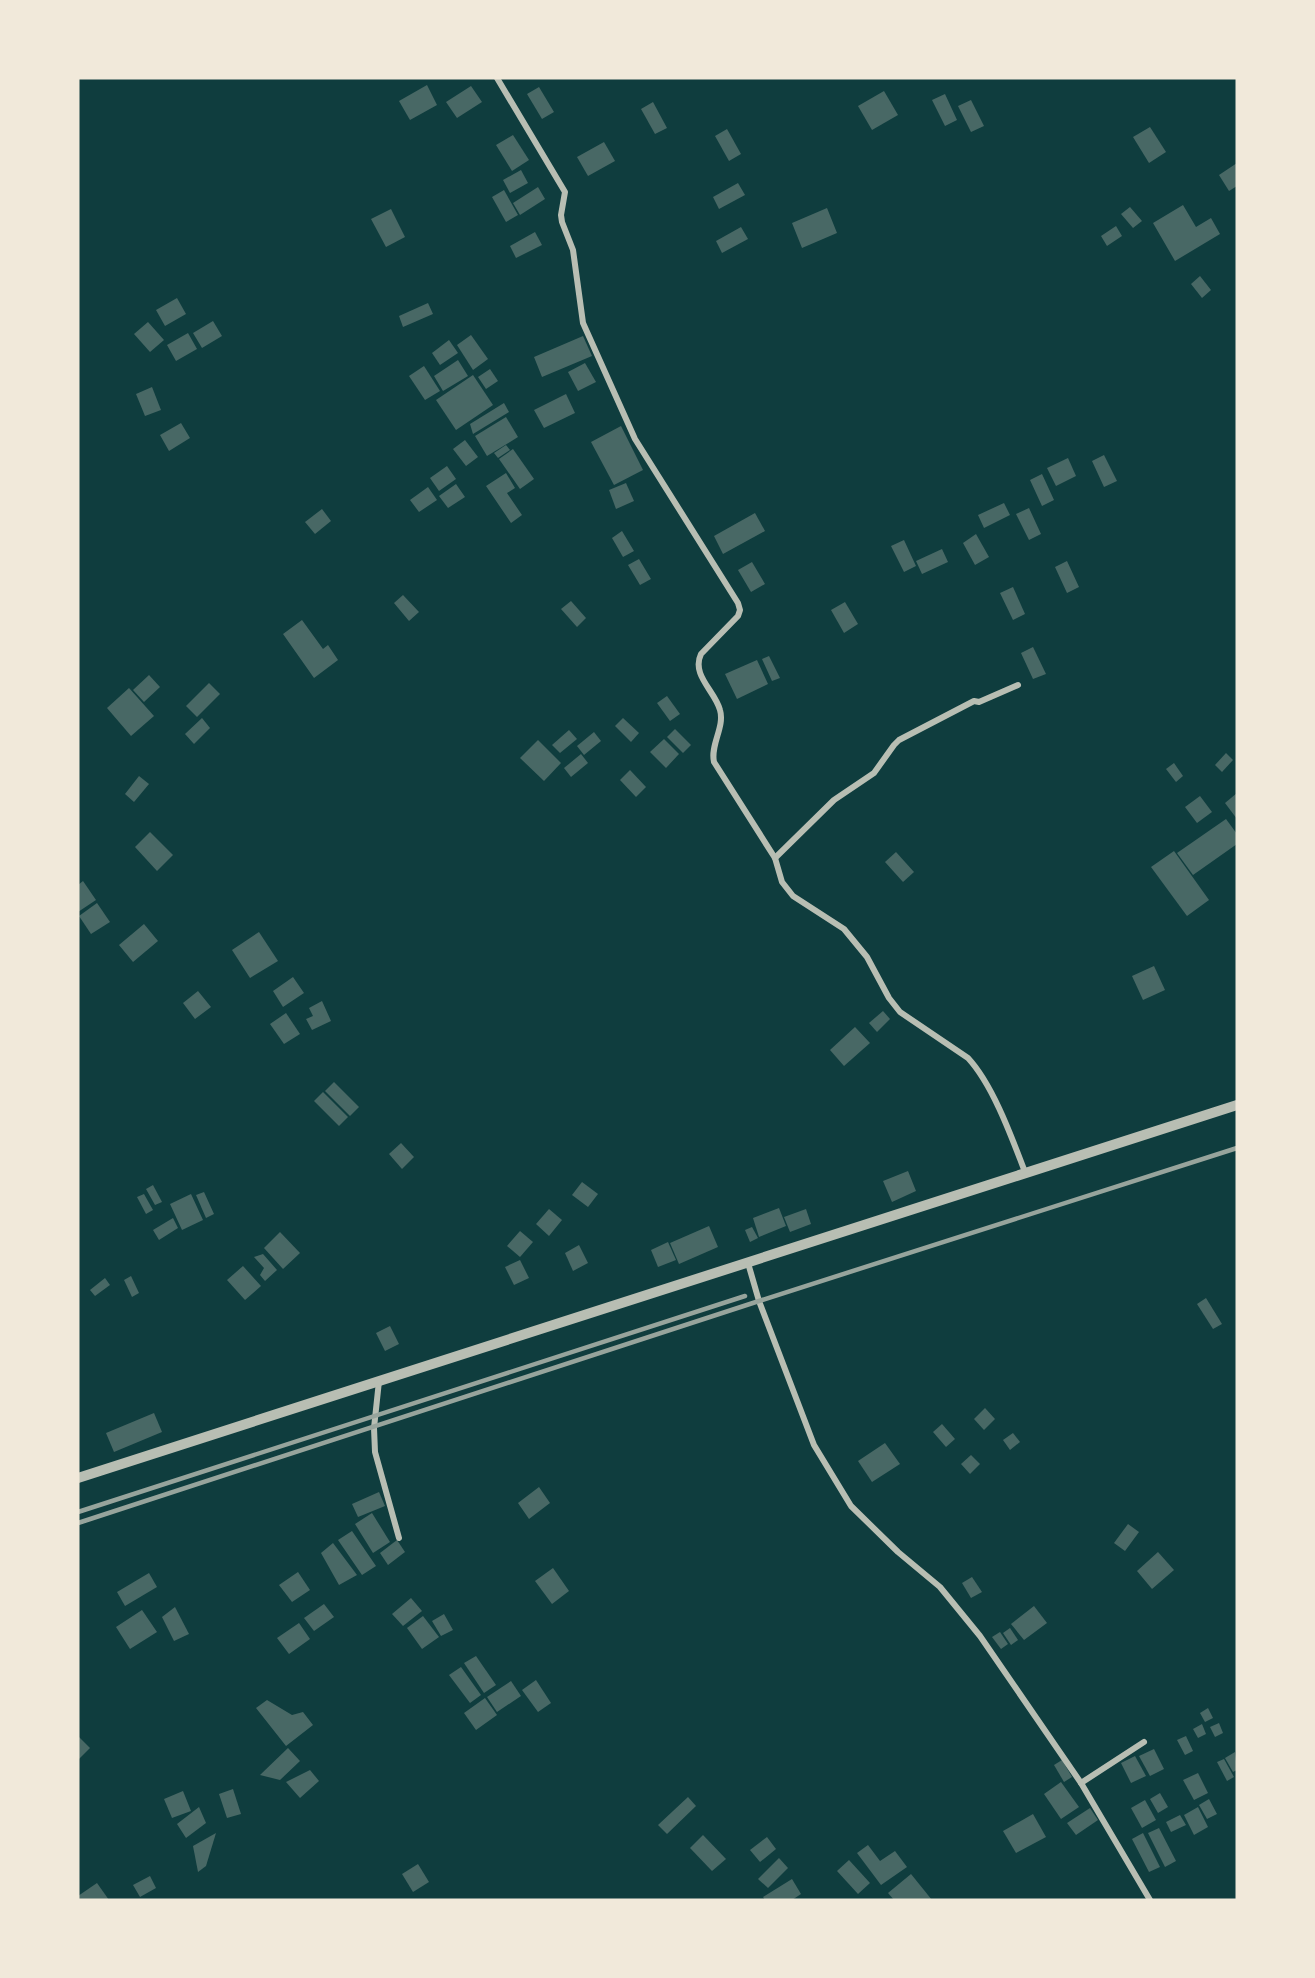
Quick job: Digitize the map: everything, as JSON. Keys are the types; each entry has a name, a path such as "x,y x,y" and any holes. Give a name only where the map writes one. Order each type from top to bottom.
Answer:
{"street":[{"path":"497,78 566,192 561,215 573,250 583,323 635,439 738,603 740,610 738,616 701,654 698,661 698,669 720,708 721,716 713,755 714,762 775,858 782,882 793,896 844,928 857,943 895,1006 968,1058 975,1066 1007,1124 1025,1172"},
{"path":"775,858 834,800 874,773 899,740 974,701 979,702 1018,686"},
{"path":"78,1478 1237,1105"},
{"path":"748,1263 759,1301 814,1445 851,1506 898,1552 940,1587 992,1654 1081,1783 1150,1900"},
{"path":"379,1381 374,1428 375,1452 399,1538"},
{"path":"1081,1783 1144,1742"}],"building":[{"path":"427,85 437,105 410,120 399,101"},
{"path":"471,86 482,102 457,118 446,102"},
{"path":"539,87 554,112 542,119 527,94"},
{"path":"884,91 898,115 872,130 858,106"},
{"path":"945,94 957,120 945,126 932,100"},
{"path":"971,100 984,126 971,132 958,106"},
{"path":"653,102 667,128 655,134 641,109"},
{"path":"1150,127 1166,152 1149,163 1133,137"},
{"path":"727,129 741,154 729,161 715,136"},
{"path":"513,135 529,160 512,171 496,145"},
{"path":"604,142 615,161 588,176 577,157"},
{"path":"1237,163 1237,186 1229,191 1219,175"},
{"path":"521,170 528,183 510,193 503,180"},
{"path":"738,183 745,195 719,209 713,197"},
{"path":"538,187 545,199 520,215 513,203"},
{"path":"504,190 518,215 506,222 492,197"},
{"path":"1183,205 1196,227 1211,218 1220,234 1175,261 1153,223"},
{"path":"1130,207 1142,221 1133,228 1121,214"},
{"path":"827,208 837,233 802,248 792,223"},
{"path":"391,209 405,237 386,247 371,219"},
{"path":"1116,226 1122,236 1107,246 1101,236"},
{"path":"741,227 748,239 722,253 716,241"},
{"path":"535,232 542,245 516,258 510,246"},
{"path":"1200,276 1211,290 1202,298 1191,284"},
{"path":"177,298 186,314 165,326 156,310"},
{"path":"428,303 433,314 403,327 399,316"},
{"path":"213,321 222,336 202,348 193,333"},
{"path":"148,322 164,340 150,352 134,334"},
{"path":"188,333 197,349 176,361 167,345"},
{"path":"471,335 488,359 473,370 457,345"},
{"path":"583,336 592,356 542,377 534,357"},
{"path":"449,340 458,353 440,365 432,353"},
{"path":"458,360 468,376 443,391 434,376"},
{"path":"585,363 596,382 578,391 568,372"},
{"path":"424,366 440,391 425,400 409,376"},
{"path":"490,369 498,381 486,389 478,377"},
{"path":"473,375 493,405 456,430 436,400"},
{"path":"152,387 161,410 145,416 136,394"},
{"path":"566,394 575,413 544,428 534,410"},
{"path":"504,403 509,412 473,434 470,424"},
{"path":"506,417 518,437 487,456 475,436"},
{"path":"181,423 190,438 169,451 160,435"},
{"path":"621,426 643,470 614,485 591,442"},
{"path":"465,440 478,457 466,466 453,449"},
{"path":"506,445 510,450 498,458 494,453"},
{"path":"513,449 534,479 520,489 499,459"},
{"path":"1104,455 1117,481 1104,487 1092,461"},
{"path":"1068,458 1076,476 1056,486 1047,468"},
{"path":"447,466 456,479 439,491 430,478"},
{"path":"506,473 515,488 507,493 522,515 511,523 486,486"},
{"path":"1042,474 1054,500 1042,506 1030,480"},
{"path":"626,483 634,501 616,509 609,490"},
{"path":"456,484 465,497 448,508 439,496"},
{"path":"428,487 437,500 419,512 410,500"},
{"path":"1004,503 1010,515 984,528 978,515"},
{"path":"1029,508 1041,534 1029,540 1016,514"},
{"path":"322,509 331,521 315,534 305,522"},
{"path":"755,513 765,531 723,554 714,536"},
{"path":"622,531 634,551 623,557 612,538"},
{"path":"976,534 989,557 975,565 963,543"},
{"path":"904,540 916,566 904,572 891,546"},
{"path":"942,549 948,562 922,574 916,561"},
{"path":"639,559 651,579 640,585 628,565"},
{"path":"1067,561 1079,587 1067,593 1055,567"},
{"path":"752,562 765,584 751,592 738,570"},
{"path":"1013,587 1025,614 1013,620 1000,593"},
{"path":"403,595 419,612 409,621 394,603"},
{"path":"571,601 586,618 577,627 561,609"},
{"path":"845,602 858,624 844,633 831,610"},
{"path":"302,620 323,649 328,645 338,660 314,678 283,634"},
{"path":"1033,647 1046,674 1033,679 1021,653"},
{"path":"769,656 780,678 772,681 762,659"},
{"path":"757,660 768,684 737,699 725,674"},
{"path":"149,675 160,687 144,702 133,690"},
{"path":"209,683 220,694 197,717 186,706"},
{"path":"129,688 154,716 131,736 107,708"},
{"path":"667,696 680,714 670,721 657,703"},
{"path":"202,718 210,728 194,744 185,734"},
{"path":"623,718 639,733 631,742 615,726"},
{"path":"675,729 691,745 683,753 667,737"},
{"path":"569,730 577,739 560,753 552,745"},
{"path":"594,732 601,741 584,755 577,746"},
{"path":"664,739 679,754 666,768 650,752"},
{"path":"538,740 561,763 544,781 520,758"},
{"path":"1226,753 1233,760 1222,772 1215,765"},
{"path":"581,754 588,763 571,777 564,768"},
{"path":"1174,763 1183,776 1176,782 1166,769"},
{"path":"630,770 646,787 636,797 620,780"},
{"path":"139,776 149,784 134,802 125,794"},
{"path":"1237,793 1237,819 1225,803"},
{"path":"1200,796 1212,812 1197,823 1185,807"},
{"path":"1226,819 1237,834 1237,844 1193,875 1177,853"},
{"path":"150,832 173,855 157,871 135,847"},
{"path":"1174,851 1209,900 1187,916 1151,867"},
{"path":"896,852 914,872 903,882 885,862"},
{"path":"83,881 96,900 78,912 78,885"},
{"path":"97,903 110,922 91,934 79,916"},
{"path":"144,924 158,941 133,962 119,945"},
{"path":"259,932 278,961 250,978 232,950"},
{"path":"1154,966 1165,990 1143,1000 1132,976"},
{"path":"293,977 304,993 283,1007 273,991"},
{"path":"198,991 211,1007 195,1019 183,1003"},
{"path":"322,1001 331,1021 312,1030 306,1019 313,1016 309,1008"},
{"path":"883,1011 890,1019 877,1032 869,1023"},
{"path":"286,1013 300,1034 284,1044 270,1024"},
{"path":"855,1027 870,1043 844,1066 830,1050"},
{"path":"334,1082 359,1107 350,1116 325,1091"},
{"path":"323,1092 348,1117 339,1126 314,1101"},
{"path":"401,1143 414,1157 402,1169 389,1154"},
{"path":"908,1171 916,1191 892,1202 883,1181"},
{"path":"582,1182 598,1194 588,1207 572,1195"},
{"path":"153,1185 162,1202 155,1205 146,1189"},
{"path":"204,1192 214,1214 206,1218 196,1195"},
{"path":"144,1194 153,1210 146,1214 137,1197"},
{"path":"191,1194 203,1220 182,1230 170,1204"},
{"path":"779,1208 786,1226 759,1237 753,1218"},
{"path":"549,1209 562,1220 549,1236 536,1224"},
{"path":"806,1209 811,1224 790,1232 784,1217"},
{"path":"173,1218 178,1228 159,1240 153,1230"},
{"path":"709,1226 718,1247 679,1264 670,1243"},
{"path":"752,1227 758,1238 750,1242 745,1230"},
{"path":"520,1231 533,1242 520,1257 507,1246"},
{"path":"280,1232 300,1253 283,1269 264,1248"},
{"path":"668,1242 676,1260 658,1267 651,1250"},
{"path":"579,1245 588,1263 573,1271 565,1253"},
{"path":"263,1254 277,1270 265,1281 260,1275 264,1268 254,1257"},
{"path":"520,1260 529,1278 514,1285 505,1267"},
{"path":"243,1266 261,1286 245,1300 227,1280"},
{"path":"131,1276 139,1293 132,1297 124,1280"},
{"path":"105,1278 110,1285 95,1296 90,1290"},
{"path":"1206,1298 1222,1324 1213,1329 1197,1304"},
{"path":"390,1326 399,1344 385,1351 376,1333"},
{"path":"985,1408 995,1419 984,1430 974,1419"},
{"path":"154,1413 162,1432 114,1452 106,1433"},
{"path":"942,1424 955,1439 946,1447 933,1432"},
{"path":"1013,1433 1020,1442 1010,1450 1003,1440"},
{"path":"885,1443 900,1464 872,1482 858,1461"},
{"path":"971,1455 980,1464 970,1474 961,1464"},
{"path":"539,1487 550,1503 529,1519 518,1503"},
{"path":"379,1492 385,1506 358,1517 352,1504"},
{"path":"372,1513 390,1542 373,1553 355,1524"},
{"path":"1128,1524 1139,1532 1125,1551 1114,1543"},
{"path":"352,1531 376,1566 362,1575 338,1540"},
{"path":"397,1540 405,1552 388,1565 380,1553"},
{"path":"333,1543 357,1575 339,1585 321,1553"},
{"path":"1158,1552 1174,1570 1152,1589 1137,1571"},
{"path":"553,1568 569,1591 552,1604 535,1581"},
{"path":"298,1572 310,1590 292,1602 279,1585"},
{"path":"149,1573 157,1587 125,1606 117,1592"},
{"path":"972,1577 982,1592 971,1598 962,1583"},
{"path":"411,1598 422,1611 403,1626 392,1614"},
{"path":"324,1604 334,1617 314,1631 304,1618"},
{"path":"1034,1606 1047,1623 1024,1640 1011,1624"},
{"path":"175,1607 189,1634 174,1641 162,1617"},
{"path":"142,1610 157,1632 130,1649 116,1627"},
{"path":"444,1614 453,1630 441,1636 432,1621"},
{"path":"423,1616 439,1637 422,1649 407,1628"},
{"path":"299,1623 310,1639 289,1654 277,1638"},
{"path":"1010,1628 1018,1640 1011,1645 1003,1633"},
{"path":"1000,1632 1008,1644 1001,1649 992,1637"},
{"path":"476,1656 496,1685 484,1693 464,1663"},
{"path":"461,1667 481,1695 470,1703 449,1675"},
{"path":"536,1680 551,1703 538,1712 522,1690"},
{"path":"511,1681 521,1696 497,1712 487,1697"},
{"path":"485,1698 497,1715 476,1730 464,1713"},
{"path":"267,1700 292,1715 303,1712 313,1725 286,1746 256,1708"},
{"path":"1208,1708 1213,1718 1205,1722 1200,1713"},
{"path":"1219,1723 1223,1733 1215,1737 1210,1727"},
{"path":"1202,1724 1206,1734 1198,1738 1193,1729"},
{"path":"78,1736 90,1748 78,1760"},
{"path":"1186,1736 1193,1751 1185,1755 1177,1740"},
{"path":"288,1748 300,1761 280,1780 260,1775"},
{"path":"1154,1749 1164,1769 1150,1776 1139,1756"},
{"path":"1235,1752 1237,1770 1233,1772 1225,1758"},
{"path":"1135,1756 1146,1776 1131,1783 1121,1763"},
{"path":"1224,1759 1234,1777 1227,1781 1217,1762"},
{"path":"1062,1760 1072,1777 1064,1782 1054,1765"},
{"path":"310,1770 319,1781 300,1798 286,1782"},
{"path":"1198,1773 1208,1793 1194,1800 1183,1780"},
{"path":"1061,1782 1079,1807 1061,1819 1044,1794"},
{"path":"233,1789 241,1814 227,1818 219,1794"},
{"path":"183,1791 191,1811 172,1818 164,1799"},
{"path":"1160,1793 1168,1807 1158,1813 1150,1799"},
{"path":"688,1797 696,1806 667,1834 658,1825"},
{"path":"1209,1799 1217,1814 1207,1819 1199,1805"},
{"path":"1145,1800 1156,1820 1142,1828 1131,1808"},
{"path":"199,1807 206,1823 186,1838 177,1824"},
{"path":"1198,1807 1208,1827 1194,1835 1184,1815"},
{"path":"1090,1808 1098,1820 1076,1835 1067,1823"},
{"path":"1033,1814 1046,1837 1016,1853 1003,1831"},
{"path":"1180,1815 1186,1825 1171,1832 1166,1822"},
{"path":"1159,1828 1176,1861 1165,1867 1148,1833"},
{"path":"216,1833 206,1866 198,1872 193,1846"},
{"path":"1143,1833 1160,1867 1149,1872 1132,1839"},
{"path":"703,1835 726,1859 712,1871 690,1848"},
{"path":"767,1837 776,1849 760,1862 750,1850"},
{"path":"868,1845 880,1861 895,1851 907,1867 881,1885 857,1853"},
{"path":"779,1858 788,1868 768,1888 758,1879"},
{"path":"849,1860 870,1883 858,1894 837,1871"},
{"path":"418,1864 429,1882 413,1892 402,1874"},
{"path":"911,1874 932,1900 894,1900 888,1893"},
{"path":"150,1876 156,1888 140,1897 133,1885"},
{"path":"792,1879 801,1894 792,1900 765,1900 763,1897"},
{"path":"97,1883 109,1900 78,1900 78,1896"}],"railway":[{"path":"78,1523 1237,1148"},
{"path":"78,1512 745,1296"}]}
